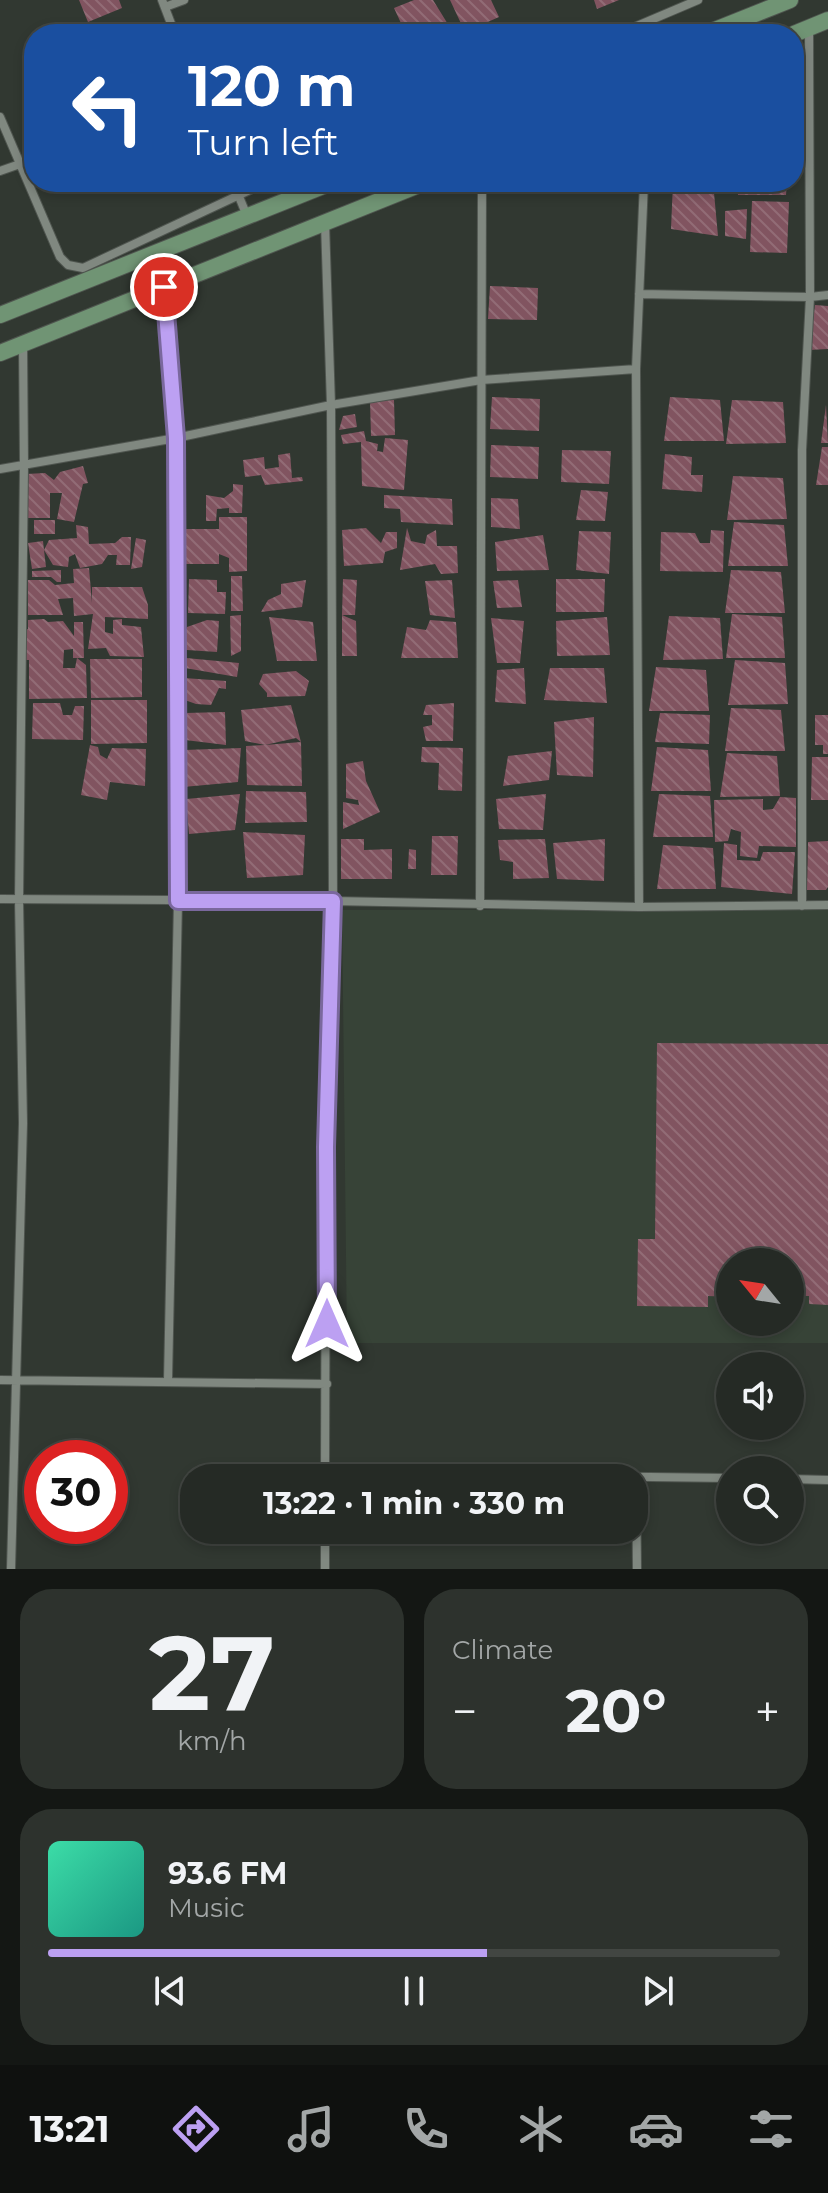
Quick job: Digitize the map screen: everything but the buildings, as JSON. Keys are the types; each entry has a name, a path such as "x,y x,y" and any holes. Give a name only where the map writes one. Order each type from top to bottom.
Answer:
{"main road":[{"path":"730,24 790,0"},
{"path":"804,30 828,20"},
{"path":"0,315 308,192"},
{"path":"0,353 401,192"}],"street":[{"path":"171,24 163,4 184,0"},
{"path":"642,24 698,0"},
{"path":"802,906 802,450 810,297 804,98"},
{"path":"0,117 24,173"},
{"path":"0,171 20,164"},
{"path":"32,192 60,257 68,265 83,268 243,192"},
{"path":"480,906 482,192"},
{"path":"639,907 636,369 644,192"},
{"path":"238,194 247,216"},
{"path":"325,223 331,405 333,901 326,1147 325,1464"},
{"path":"164,287 176,438 178,901 168,1380"},
{"path":"639,294 828,295"},
{"path":"11,1569 23,1123 19,900 23,344"},
{"path":"0,469 176,438 331,405 481,380 636,369"},
{"path":"0,899 333,901 480,906 828,905"},
{"path":"0,1380 327,1384"},
{"path":"648,1477 716,1478"},
{"path":"804,1479 828,1480"},
{"path":"325,1544 325,1569"},
{"path":"637,1544 637,1569"}],"shaded area":[{"path":"342,910 828,910 828,1343 347,1343"}],"route":[{"path":"164,287 176,438 178,901 333,901 326,1147 327,1324"}]}
